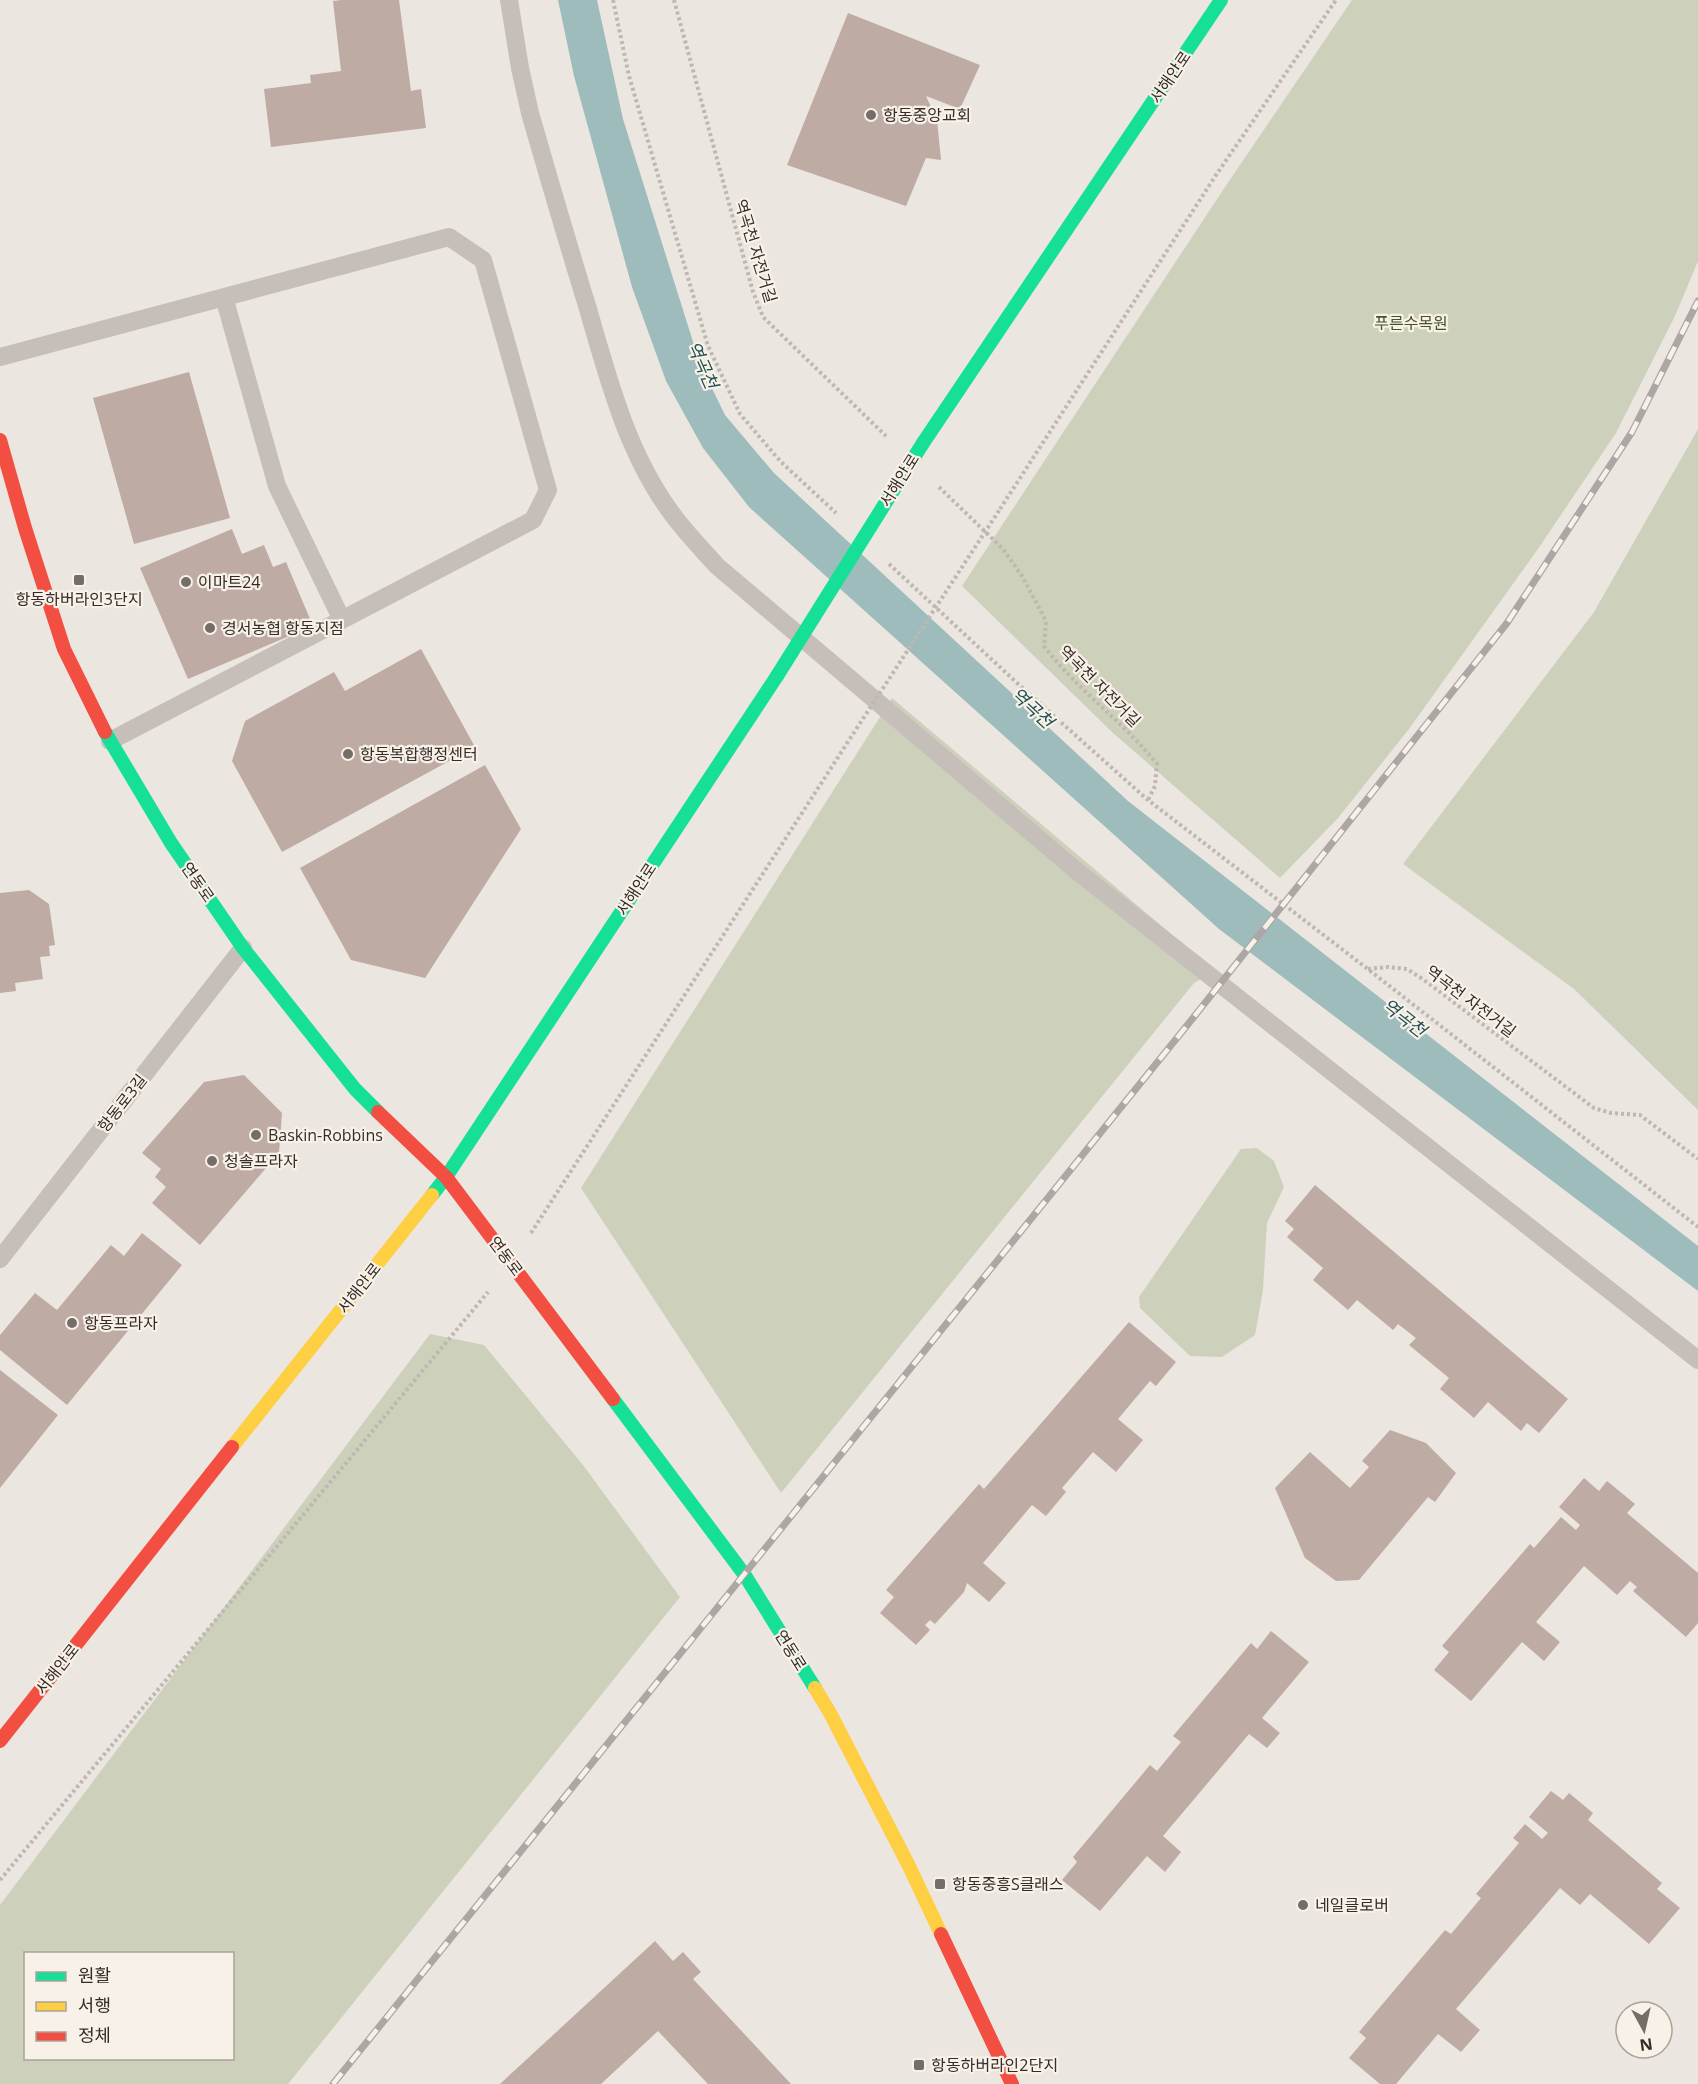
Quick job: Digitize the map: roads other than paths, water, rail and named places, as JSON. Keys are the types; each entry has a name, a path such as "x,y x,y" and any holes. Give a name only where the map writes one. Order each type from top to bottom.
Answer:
{"main road":[{"name":"서해안로","path":"0,1741 446,1177 777,676 923,443 1221,0"},
{"name":"연동로","path":"0,440 28,539 64,649 110,741 171,843 243,948 355,1089 446,1177 744,1574 830,1713 909,1866 1012,2084"}],"lane":[{"path":"509,0 530,113 609,379 628,433 648,474 669,510 690,536 717,566 1078,872 1698,1360"},
{"path":"0,357 449,237 483,260 548,490 533,520 110,741"},
{"path":"224,297 277,486 342,620"},
{"name":"항동로3길","path":"0,1259 243,948"}],"water":[{"name":"역곡천","path":"558,0 597,0 623,119 700,364 725,415 774,473 1128,801 1698,1246 1698,1291 1219,929 749,507 703,448 666,381 632,287 574,76"}],"railway":[{"path":"333,2084 1189,1023 1507,623 1632,432 1698,301"}],"place":[{"name":"항동중앙교회","path":"871,115"},
{"name":"항동하버라인3단지","path":"79,580"},
{"name":"이마트24","path":"186,582"},
{"name":"경서농협 항동지점","path":"210,628"},
{"name":"항동복합행정센터","path":"348,754"},
{"name":"Baskin-Robbins","path":"256,1135"},
{"name":"청솔프라자","path":"212,1161"},
{"name":"항동프라자","path":"72,1323"},
{"name":"항동중흥S클래스","path":"940,1884"},
{"name":"네일클로버","path":"1303,1905"},
{"name":"항동하버라인2단지","path":"919,2065"}],"park label":[{"name":"푸른수목원","path":"1411,323"}]}
